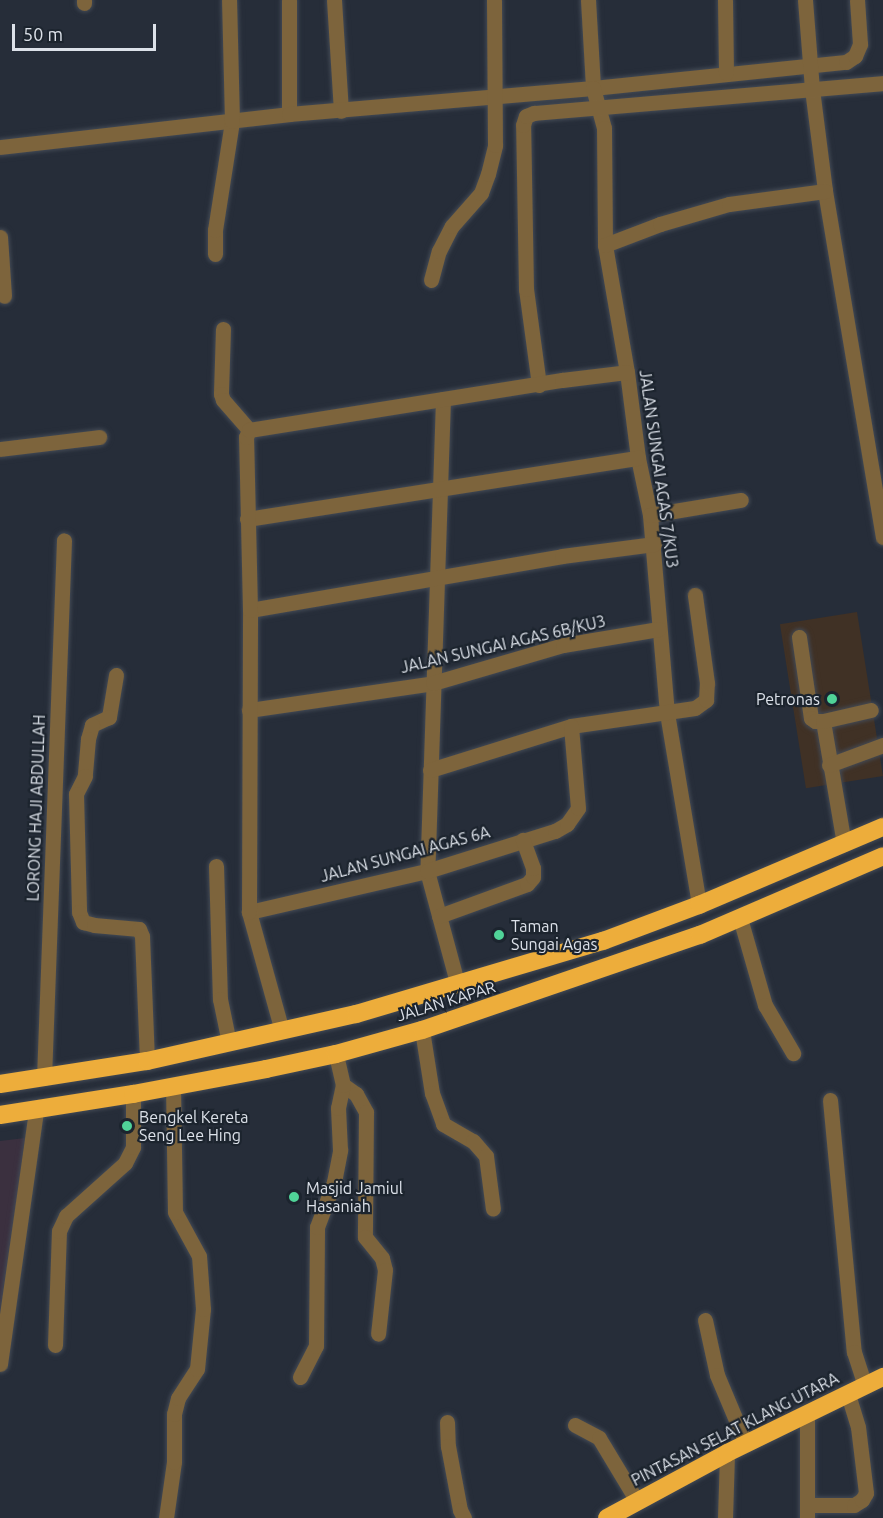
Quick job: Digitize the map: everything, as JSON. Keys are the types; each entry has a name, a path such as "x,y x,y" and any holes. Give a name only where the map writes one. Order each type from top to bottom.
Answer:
{"highway":[{"name":"JALAN KAPAR","path":"0,1084 147,1061 356,1014 457,982 603,941 699,905 883,827"},
{"name":"JALAN KAPAR","path":"0,1115 133,1094 336,1054 422,1030 700,935 882,860"},
{"name":"PINTASAN SELAT KLANG UTARA","path":"607,1518 727,1453 883,1377"}],"street":[{"path":"215,254 215,230 232,121 230,0"},
{"path":"288,114 289,0"},
{"path":"334,0 341,111"},
{"path":"431,280 439,251 452,226 481,194 495,145 494,0"},
{"name":"JALAN SUNGAI AGAS 7/KU3","path":"588,0 593,88 604,128 605,245 627,372 638,458 651,515 667,713 699,905"},
{"path":"725,0 726,73"},
{"path":"805,0 809,65 825,191 883,537"},
{"path":"0,147 288,114 593,88 809,65 833,65 846,62 855,56 860,44 857,0"},
{"path":"539,385 526,289 523,125 526,116 534,113 883,83"},
{"path":"605,245 660,224 729,204 825,191"},
{"path":"0,237 4,296"},
{"path":"223,329 221,394 223,400 249,430"},
{"path":"249,430 627,372"},
{"path":"442,399 427,871 457,982"},
{"path":"249,430 246,437 250,609 249,912 282,1031"},
{"path":"0,449 99,437"},
{"path":"247,519 638,458"},
{"path":"651,515 741,500"},
{"name":"LORONG HAJI ABDULLAH","path":"44,1078 64,540"},
{"path":"250,609 437,577 654,544"},
{"path":"430,770 571,726 695,708 706,700 707,683 695,596"},
{"name":"JALAN SUNGAI AGAS 6B/KU3","path":"249,710 433,683 562,645 659,629"},
{"path":"799,637 811,718 815,722 824,721 871,710"},
{"path":"116,675 109,717 92,725 88,739 85,776 76,794 79,912 83,922 139,929 142,936 147,1061"},
{"path":"824,721 844,844"},
{"name":"JALAN SUNGAI AGAS 6A","path":"249,912 427,871 555,831 567,824 578,808 571,726"},
{"path":"830,765 883,745"},
{"path":"440,916 527,884 533,877 533,868 524,840"},
{"path":"216,866 220,999 229,1044"},
{"path":"740,918 765,1005 793,1053"},
{"path":"422,1030 432,1093 443,1124 473,1141 486,1156 493,1209"},
{"path":"300,1377 316,1346 317,1227 334,1182 340,1150 338,1108 343,1085 336,1054"},
{"path":"343,1085 356,1094 366,1112 365,1237 382,1258 385,1270 378,1334"},
{"path":"166,1518 174,1462 174,1414 178,1398 197,1369 203,1309 199,1256 176,1212 173,1086"},
{"path":"55,1345 59,1231 66,1216 125,1162 133,1147 133,1094"},
{"path":"830,1100 854,1352 865,1385"},
{"path":"0,1364 36,1110"},
{"path":"705,1320 717,1375 746,1444"},
{"path":"807,1414 807,1511 854,1505 862,1500 866,1492 858,1427 848,1394"},
{"path":"447,1422 448,1446 460,1510 464,1518"},
{"path":"576,1425 599,1438 637,1501"},
{"path":"725,1518 727,1453"}],"shaded area":[{"path":"857,612 883,776 806,788 780,624"},
{"path":"25,1138 0,1316 0,1141"}],"place":[{"name":"Petronas","path":"832,699"},
{"name":"Taman Sungai Agas","path":"499,935"},
{"name":"Bengkel Kereta Seng Lee Hing","path":"127,1126"},
{"name":"Masjid Jamiul Hasaniah","path":"294,1197"}]}
